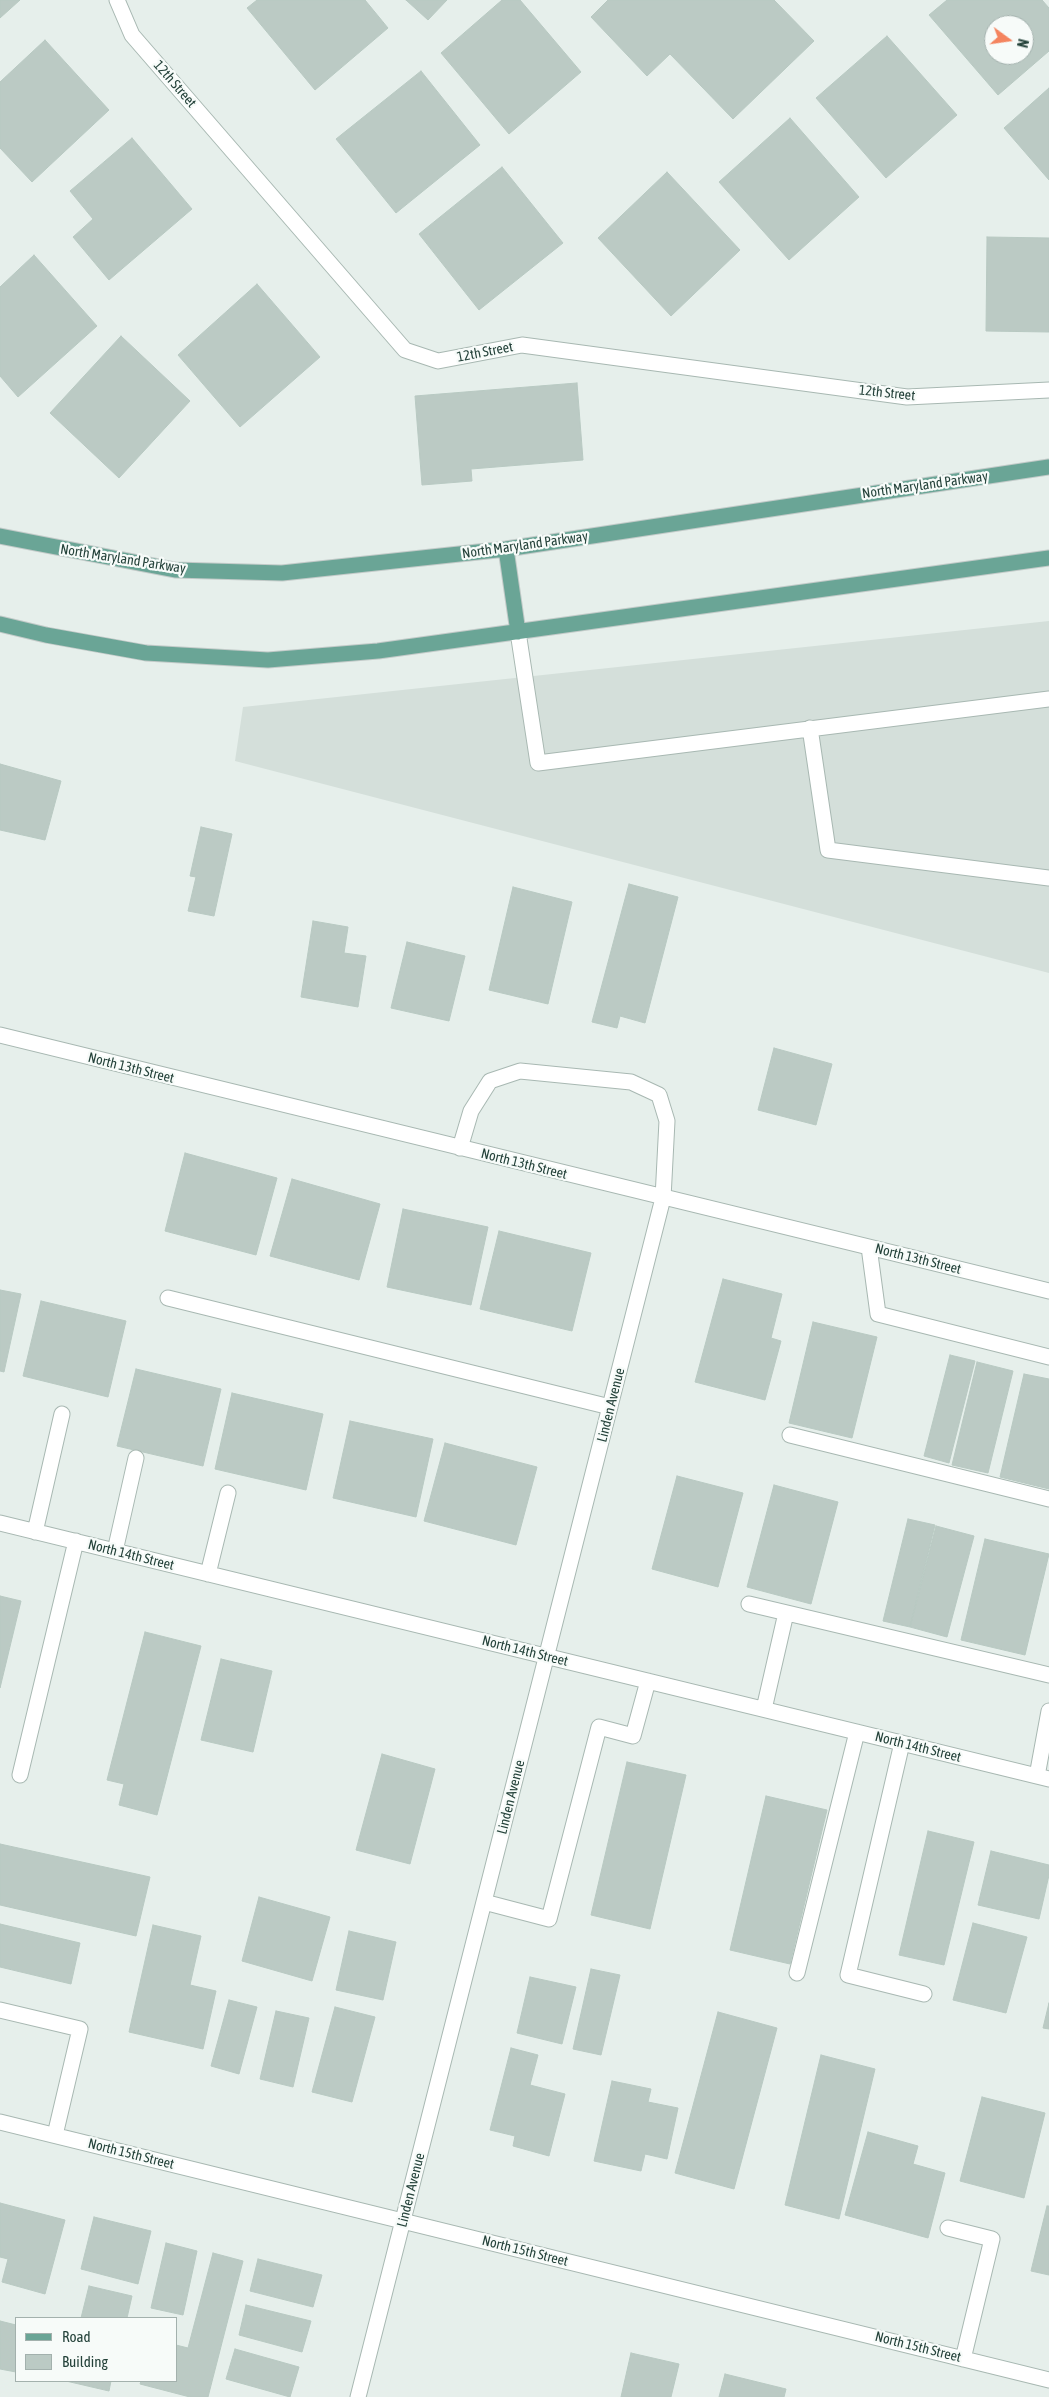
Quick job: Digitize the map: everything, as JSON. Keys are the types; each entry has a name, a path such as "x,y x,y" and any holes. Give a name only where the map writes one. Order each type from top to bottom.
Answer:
{"main road":[{"name":"North Maryland Parkway","path":"0,536 175,570 282,573 506,549 1049,467"},
{"path":"506,549 518,632"},
{"path":"0,624 46,635 146,653 268,660 378,651 1049,558"}],"street":[{"name":"12th Street","path":"117,0 132,35 405,350 438,361 522,345 907,397 1049,390"},
{"path":"518,632 538,762 1049,699"},
{"path":"810,728 828,850 1049,878"},
{"name":"North 13th Street","path":"0,1036 1049,1291"},
{"name":"Linden Avenue","path":"358,2397 663,1198 667,1121 660,1095 631,1082 520,1071 490,1081 471,1111 460,1148"},
{"path":"869,1247 878,1314 1049,1357"},
{"path":"168,1298 610,1407"},
{"path":"35,1532 62,1414"},
{"path":"790,1435 1049,1499"},
{"path":"115,1551 136,1458"},
{"path":"208,1574 228,1494"},
{"name":"North 14th Street","path":"0,1523 1043,1777"},
{"path":"20,1775 76,1541"},
{"path":"749,1604 1049,1675"},
{"path":"764,1709 786,1613"},
{"path":"484,1902 549,1919 599,1727 634,1736 648,1681"},
{"path":"1043,1777 1049,1711"},
{"path":"797,1973 857,1732"},
{"path":"902,1743 848,1975 924,1994"},
{"path":"0,2010 80,2029 55,2135"},
{"name":"North 15th Street","path":"0,2122 1049,2380"},
{"path":"948,2228 992,2239 963,2359"}],"shaded area":[{"path":"1049,621 1049,973 235,761 243,707"}],"building":[{"path":"0,0 20,0 0,18"},
{"path":"257,0 365,0 388,28 315,90 247,8"},
{"path":"406,0 447,0 428,20"},
{"path":"502,0 520,0 581,72 509,134 441,53"},
{"path":"608,0 774,0 814,41 733,119 670,54 647,76 591,17"},
{"path":"947,0 1042,0 1049,8 1049,51 1034,64 1034,15 984,15 984,65 1033,65 998,95 929,15"},
{"path":"887,36 957,115 886,178 816,98"},
{"path":"45,40 109,110 32,182 0,148 0,82"},
{"path":"421,71 480,145 396,213 336,139"},
{"path":"1049,88 1049,180 1004,128"},
{"path":"790,118 859,197 789,260 719,182"},
{"path":"132,138 192,209 109,280 73,237 93,219 70,191"},
{"path":"502,167 563,243 479,310 419,234"},
{"path":"667,172 740,250 671,316 598,238"},
{"path":"987,237 1049,238 1049,332 986,331"},
{"path":"34,255 97,326 18,397 0,376 0,287"},
{"path":"257,284 320,357 240,427 178,355"},
{"path":"121,336 190,401 119,478 50,413"},
{"path":"577,383 583,460 471,469 472,481 422,485 415,396"},
{"path":"0,764 61,781 45,840 0,830"},
{"path":"201,827 232,834 214,916 188,911 196,877 190,876"},
{"path":"629,884 678,897 645,1023 620,1016 617,1028 592,1022"},
{"path":"513,887 572,902 548,1004 489,990"},
{"path":"313,921 348,927 344,953 366,956 358,1007 301,997"},
{"path":"407,942 465,956 449,1021 391,1008"},
{"path":"774,1048 832,1064 816,1125 758,1110"},
{"path":"185,1153 277,1178 256,1255 165,1231"},
{"path":"292,1179 380,1204 359,1280 270,1256"},
{"path":"403,1209 488,1227 471,1305 387,1287"},
{"path":"499,1231 591,1253 572,1331 480,1309"},
{"path":"723,1279 782,1294 771,1338 781,1341 765,1400 695,1382"},
{"path":"0,1290 21,1294 4,1372 0,1371"},
{"path":"41,1301 126,1321 108,1397 23,1376"},
{"path":"813,1322 877,1337 852,1438 789,1423"},
{"path":"950,1355 975,1361 949,1463 924,1456"},
{"path":"977,1362 1013,1371 988,1473 952,1465"},
{"path":"136,1369 221,1389 203,1466 117,1446"},
{"path":"1024,1374 1049,1379 1049,1489 1000,1477"},
{"path":"232,1393 323,1414 306,1490 215,1469"},
{"path":"350,1421 433,1439 416,1517 333,1498"},
{"path":"445,1443 537,1467 516,1545 424,1521"},
{"path":"677,1476 743,1493 718,1587 652,1569"},
{"path":"774,1485 838,1502 811,1604 747,1587"},
{"path":"908,1519 935,1525 910,1627 883,1621"},
{"path":"936,1526 974,1536 947,1637 910,1627"},
{"path":"985,1539 1049,1554 1025,1655 961,1640"},
{"path":"0,1596 21,1601 0,1688"},
{"path":"145,1632 201,1646 157,1815 119,1805 124,1784 107,1780"},
{"path":"221,1659 272,1671 253,1752 201,1740"},
{"path":"382,1754 435,1769 410,1864 356,1850"},
{"path":"627,1762 686,1775 650,1929 591,1915"},
{"path":"766,1796 827,1810 790,1964 730,1950"},
{"path":"928,1831 974,1842 944,1965 899,1955"},
{"path":"0,1844 150,1877 136,1936 0,1905"},
{"path":"991,1851 1049,1865 1049,1875 1039,1919 978,1905"},
{"path":"259,1897 330,1917 312,1981 242,1961"},
{"path":"973,1923 1027,1937 1006,2013 953,2000"},
{"path":"0,1924 80,1943 71,1984 0,1967"},
{"path":"153,1925 201,1936 190,1985 216,1991 203,2049 129,2032"},
{"path":"349,1931 396,1942 383,2000 336,1990"},
{"path":"591,1969 620,1975 601,2055 573,2049"},
{"path":"530,1977 576,1987 562,2044 517,2033"},
{"path":"229,2000 257,2007 239,2074 211,2066"},
{"path":"1049,2003 1049,2029 1043,2028"},
{"path":"335,2007 375,2017 352,2102 312,2092"},
{"path":"276,2011 309,2018 293,2087 260,2079"},
{"path":"718,2012 777,2028 734,2189 675,2173"},
{"path":"511,2048 538,2055 530,2085 565,2094 549,2156 513,2146 515,2136 490,2130"},
{"path":"821,2055 875,2069 839,2219 785,2205"},
{"path":"612,2081 651,2089 648,2102 678,2108 667,2159 645,2154 641,2171 594,2161"},
{"path":"982,2097 1045,2113 1024,2198 960,2181"},
{"path":"868,2132 918,2146 913,2164 945,2173 928,2238 845,2215"},
{"path":"0,2203 65,2220 45,2294 2,2282 8,2259 0,2257"},
{"path":"1047,2206 1049,2206 1049,2275 1031,2271"},
{"path":"94,2217 151,2231 138,2284 81,2269"},
{"path":"166,2243 197,2251 183,2315 151,2308"},
{"path":"213,2253 243,2261 208,2397 190,2397 140,2384 141,2382 178,2382 178,2346 188,2348"},
{"path":"258,2259 322,2275 313,2307 250,2291"},
{"path":"89,2286 132,2296 127,2317 81,2317"},
{"path":"246,2305 311,2321 302,2352 239,2335"},
{"path":"0,2321 15,2325 15,2372 0,2369"},
{"path":"235,2349 299,2367 290,2397 226,2379"},
{"path":"631,2353 679,2364 671,2397 621,2397"},
{"path":"725,2374 786,2389 784,2397 719,2397"},
{"path":"70,2382 111,2382 109,2391"}]}
